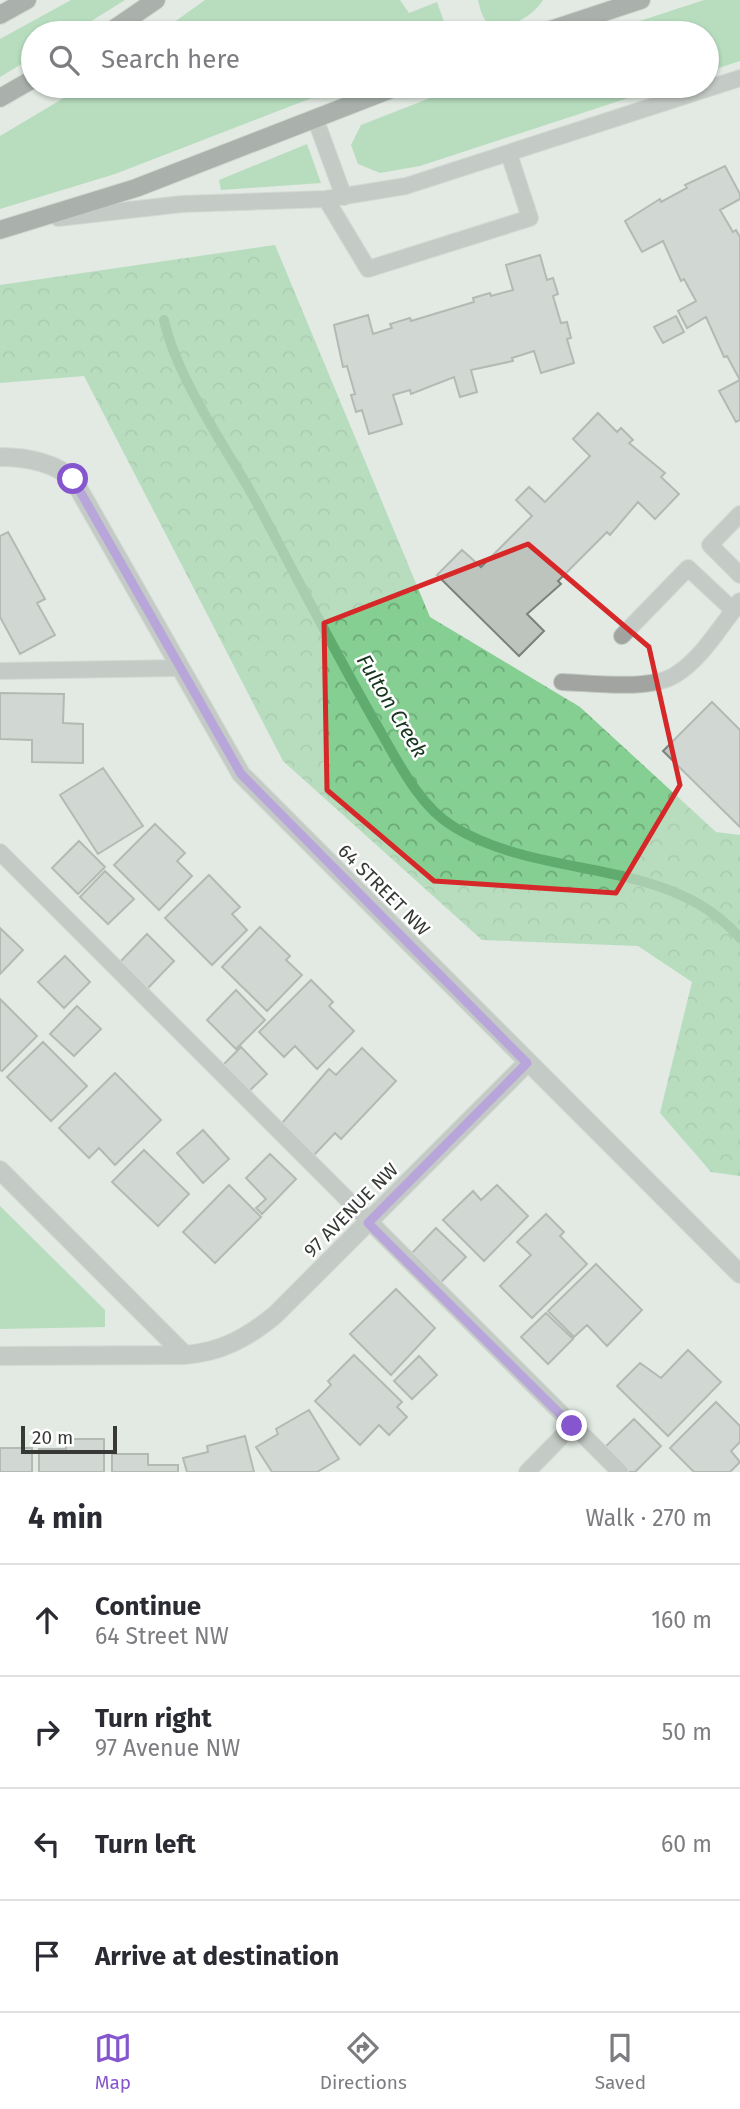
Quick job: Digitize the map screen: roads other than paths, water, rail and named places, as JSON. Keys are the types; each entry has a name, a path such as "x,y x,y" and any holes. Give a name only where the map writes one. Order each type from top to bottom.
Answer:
{"main road":[{"path":"0,15 27,0"},
{"path":"125,21 156,0"},
{"path":"577,21 641,0"},
{"path":"0,98 21,86"},
{"path":"0,230 135,188 368,98"}],"street":[{"name":"64 STREET NW","path":"0,457 41,462 63,470 73,479 226,753 258,794 740,1273"},
{"name":"97 AVENUE NW","path":"0,1356 185,1355 222,1348 257,1329 368,1223 527,1063"},
{"path":"0,1170 185,1355"}],"lane":[{"path":"719,85 740,78"},
{"path":"30,221 182,204 326,199 406,186 679,98"},
{"path":"315,118 344,197"},
{"path":"326,199 368,270 530,218 509,154"},
{"path":"740,514 710,545 740,575"},
{"path":"562,682 646,683 674,677 692,660 738,604 688,568 622,636"},
{"path":"0,671 179,668"},
{"path":"0,852 368,1223 620,1472"},
{"path":"527,1472 572,1426"}],"waterway":[{"name":"Fulton Creek","path":"164,320 170,343 191,390 257,503 391,750 429,807 454,827 489,844 526,856 642,881 678,894 711,912 740,938"}]}
